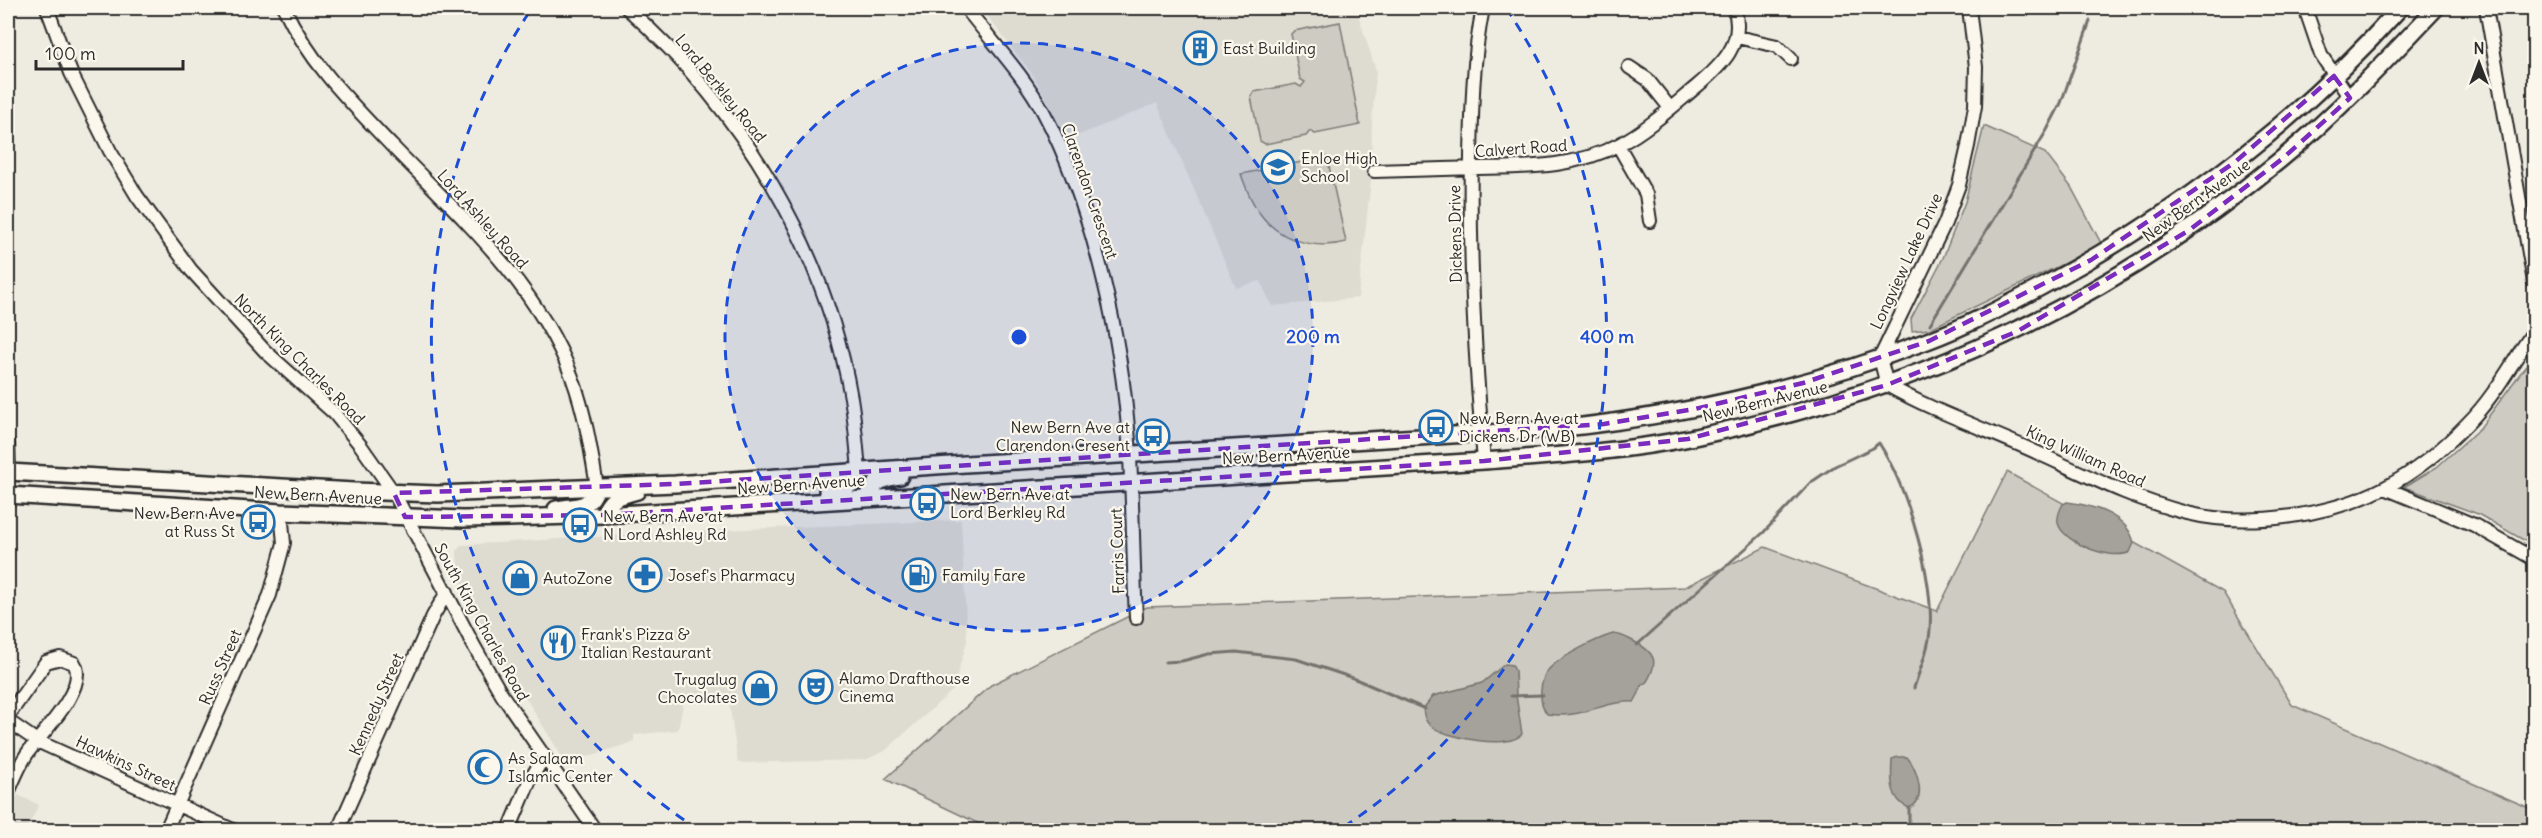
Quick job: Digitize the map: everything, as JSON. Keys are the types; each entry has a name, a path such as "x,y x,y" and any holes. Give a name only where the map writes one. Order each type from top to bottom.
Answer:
{"main road":[{"name":"New Bern Avenue","path":"8,472 438,494 716,481 1481,433 1604,424 1695,409 1803,383 1929,340 2005,306 2091,260 2182,201 2235,162 2334,76 2400,8"},
{"name":"New Bern Avenue","path":"8,495 281,512 405,517 509,518 603,515 867,497 1484,461 1599,452 1688,439 1785,416 1887,385 2018,331 2132,267 2188,231 2282,159 2350,98 2436,8"},
{"path":"867,497 880,480 949,470 964,464"},
{"path":"775,503 845,489 858,477 859,471"},
{"path":"603,515 608,502 637,491 716,481"},
{"path":"509,518 587,504 594,496 597,487"}],"street":[{"name":"North King Charles Road","path":"47,8 71,73 110,151 137,196 191,270 265,351 334,413 394,493 405,517"},
{"name":"Lord Ashley Road","path":"284,8 304,46 333,85 489,246 524,290 550,332 572,376 582,410 597,487"},
{"name":"Lord Berkley Road","path":"627,8 655,32 721,108 752,151 784,205 820,285 841,353 851,399 859,471"},
{"name":"Clarendon Crescent","path":"966,8 1040,105 1074,186 1094,245 1113,323 1130,455 1131,482"},
{"name":"Dickens Drive","path":"1483,8 1474,55 1471,100 1470,237 1484,461"},
{"path":"1734,8 1737,37 1777,46 1791,59"},
{"name":"Longview Lake Drive","path":"1880,358 1893,327 1936,245 1959,185 1975,106 1976,46 1970,8"},
{"path":"2306,8 2321,55 2350,98"},
{"path":"2486,8 2535,282"},
{"name":"Calvert Road","path":"1374,171 1570,163 1618,145 1642,132 1716,71 1726,59 1737,37"},
{"path":"1629,67 1647,79 1670,108"},
{"path":"1618,145 1647,194 1650,221"},
{"name":"King William Road","path":"1887,385 1920,404 1997,434 2123,493 2187,513 2219,519 2241,519 2301,514 2329,508 2385,488 2431,457 2469,423 2494,392 2535,331"},
{"path":"1880,358 1887,385"},
{"path":"8,443 8,472"},
{"name":"Farris Court","path":"1131,482 1136,618"},
{"path":"2385,488 2474,525 2535,559"},
{"name":"Russ Street","path":"166,831 270,595 284,543 281,512"},
{"name":"South King Charles Road","path":"405,517 483,663 595,831"},
{"name":"Kennedy Street","path":"338,831 433,616 447,592"},
{"path":"8,716 46,662 60,658 74,663 78,674 74,688 56,717 27,752 8,793"},
{"name":"Hawkins Street","path":"8,721 37,741 232,831"},
{"path":"509,831 530,780 544,757"}],"highlighted area":[{"path":"2334,76 2350,98 2282,159 2188,231 2018,331 1887,385 1688,439 1484,461 603,515 405,517 394,493 675,484 1604,424 1695,409 1803,383 1929,341 2091,260 2235,162"}],"shaded area":[{"name":"Enloe High School","path":"981,8 1356,8 1376,71 1371,179 1358,298 1272,306 1260,281 1236,288 1157,103 1065,141 1047,100 1032,74"},
{"path":"1340,22 1360,125 1315,134 1310,131 1306,136 1265,144 1260,141 1251,97 1254,92 1296,84 1301,87 1305,82 1300,79 1291,34 1294,31"},
{"path":"1984,126 2045,153 2071,187 2102,245 1929,329 1912,331 1911,319 1943,258 1965,202"},
{"path":"1327,157 1346,242 1326,245 1305,243 1276,230 1255,206 1241,174"},
{"path":"2533,356 2534,546 2478,514 2404,487 2437,467 2480,428"},
{"path":"2007,472 2223,592 2292,705 2534,810 2534,830 992,830 885,779 991,685 1147,607 1685,587 1765,547 1937,611"},
{"path":"2067,502 2098,509 2125,525 2134,543 2130,552 2102,553 2081,545 2064,533 2059,526 2058,515 2063,504"},
{"path":"961,520 967,641 953,690 885,751 865,760 738,763 728,695 684,699 678,730 634,735 634,742 566,763 486,634 458,573 457,551 461,545 679,532"},
{"path":"1613,634 1624,636 1642,646 1653,659 1654,664 1650,676 1646,683 1642,684 1634,702 1612,704 1571,714 1547,714 1542,704 1541,692 1543,679 1549,669 1579,649"},
{"path":"1505,664 1512,665 1515,671 1522,734 1515,739 1491,742 1450,735 1427,723 1423,709 1433,696 1482,683"},
{"path":"1907,757 1911,762 1919,784 1918,799 1909,808 1898,800 1893,787 1892,759"},
{"path":"18,795 39,805 26,830 8,830 8,815"}],"waterway":[{"path":"1930,324 2047,130 2061,103 2090,21"},
{"path":"1637,645 1763,533 1810,483 1835,466 1879,443 1890,462 1910,511 1929,592 1929,639 1914,688"},
{"path":"1165,662 1236,652 1296,659 1353,678 1425,709"},
{"path":"1511,696 1543,695"},
{"path":"1909,808 1909,830"}],"place":[{"name":"East Building","path":"1200,48"},
{"name":"Enloe High School","path":"1278,167"},
{"name":"New Bern Ave at Dickens Dr (WB)","path":"1436,427"},
{"name":"New Bern Ave at Clarendon Cresent","path":"1153,436"},
{"name":"New Bern Ave at Lord Berkley Rd","path":"927,503"},
{"name":"New Bern Ave at Russ St","path":"258,522"},
{"name":"New Bern Ave at N Lord Ashley Rd","path":"580,525"},
{"name":"Josef's Pharmacy","path":"645,575"},
{"name":"Family Fare","path":"919,575"},
{"name":"AutoZone","path":"520,578"},
{"name":"Frank's Pizza & Italian Restaurant","path":"558,643"},
{"name":"Alamo Drafthouse Cinema","path":"816,687"},
{"name":"Trugalug Chocolates","path":"760,688"},
{"name":"As Salaam Islamic Center","path":"485,767"}]}
